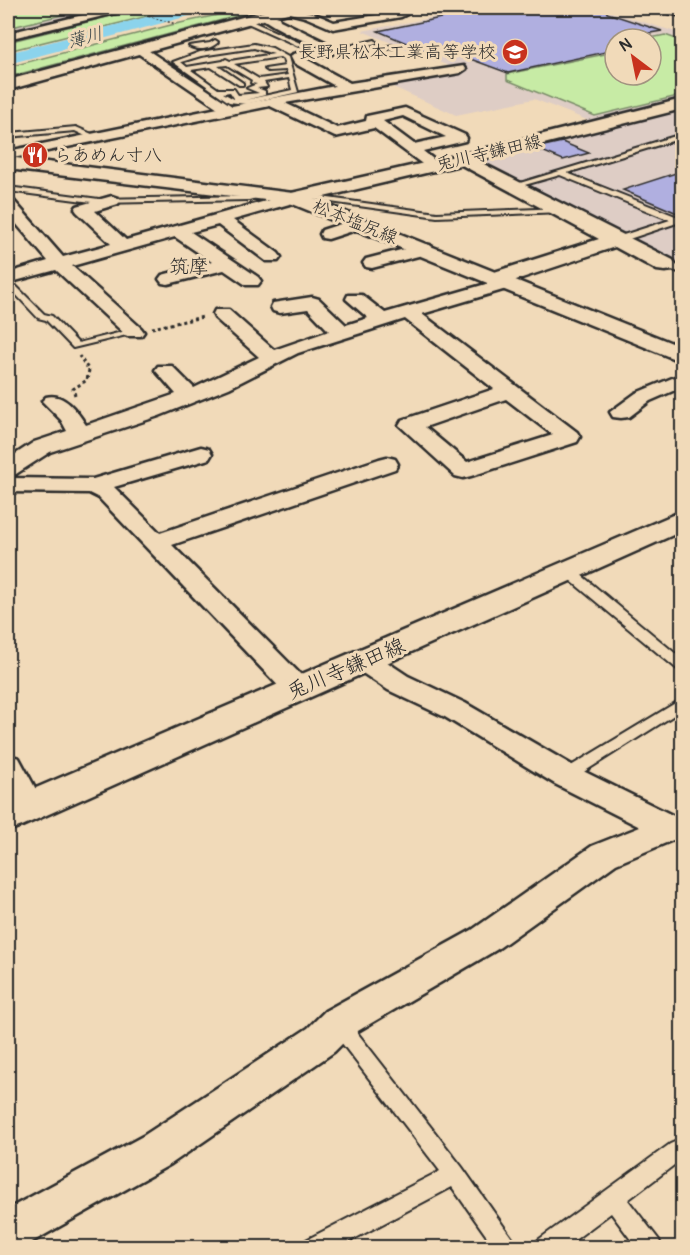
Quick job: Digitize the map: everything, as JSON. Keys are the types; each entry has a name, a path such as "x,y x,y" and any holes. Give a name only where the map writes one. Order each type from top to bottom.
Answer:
{"main road":[{"path":"8,85 287,8"},
{"name":"兎川寺鎌田線","path":"298,197 464,159 682,104"},
{"path":"464,159 617,240 674,267"},
{"name":"松本塩尻線","path":"8,163 261,195 298,197 682,355"},
{"path":"501,281 617,240"},
{"name":"兎川寺鎌田線","path":"18,811 365,662 682,520"}],"street":[{"path":"287,8 333,26 401,14"},
{"path":"314,8 321,8"},
{"path":"660,8 682,13"},
{"path":"8,36 127,9"},
{"path":"355,11 373,19"},
{"path":"260,16 275,19 274,21 322,49"},
{"path":"140,49 230,110"},
{"path":"322,49 297,57 298,60 347,87"},
{"path":"416,63 433,73"},
{"path":"388,67 405,78"},
{"path":"8,155 230,110 275,96 460,69"},
{"path":"275,96 335,133 376,123"},
{"path":"412,149 460,138 405,112 372,119 434,166"},
{"path":"9,276 179,232 298,197"},
{"path":"111,201 83,209 124,247"},
{"path":"8,204 60,264 134,332"},
{"path":"222,220 272,253"},
{"path":"8,225 25,222"},
{"path":"328,234 359,223"},
{"path":"179,232 252,281"},
{"path":"372,263 424,249"},
{"path":"176,275 227,264"},
{"path":"8,472 42,447 222,384 291,349 501,281"},
{"path":"355,299 382,320"},
{"path":"280,307 312,303 343,333"},
{"path":"408,312 511,390 569,437 463,471 410,425 511,390"},
{"path":"222,314 272,358"},
{"path":"165,370 190,396"},
{"path":"621,412 644,397 682,380"},
{"path":"58,406 77,427 79,434"},
{"path":"94,486 201,454"},
{"path":"157,542 387,464"},
{"path":"8,472 94,486 107,494 157,542 191,582 298,689"},
{"path":"365,662 398,683 455,710 566,776 678,830"},
{"path":"8,766 18,811"},
{"path":"8,1232 157,1150 321,1040 338,1023 484,940 604,855 678,830"}],"lane":[{"path":"245,20 322,49 375,42"},
{"path":"216,41 205,41 204,44 193,45 196,58 236,82"},
{"path":"348,47 360,53 394,46"},
{"path":"263,47 282,56 289,68 296,91 275,96 237,97 235,92 230,90 215,90 176,62 217,52 263,47"},
{"path":"217,52 275,96"},
{"path":"181,67 211,62 204,57 217,52 233,57 249,55 282,78"},
{"path":"212,65 282,56"},
{"path":"265,67 274,64 267,60 282,56"},
{"path":"196,58 212,65 255,98"},
{"path":"181,67 196,58"},
{"path":"265,67 289,68"},
{"path":"255,98 263,93 250,87 282,78 292,78"},
{"path":"275,96 284,88 273,83 292,78"},
{"path":"215,90 236,82 260,83"},
{"path":"10,135 76,129 97,138"},
{"path":"514,186 682,136"},
{"path":"665,142 682,148"},
{"path":"562,173 681,221"},
{"path":"8,189 111,201 249,198 261,195"},
{"path":"298,197 437,215 561,210"},
{"path":"617,240 681,221"},
{"path":"9,276 41,316 49,318 76,346 134,332"},
{"path":"569,572 682,666"},
{"path":"566,776 682,704"},
{"path":"338,1023 455,1174 507,1248"},
{"path":"546,1248 677,1151"},
{"path":"314,1248 455,1174"},
{"path":"613,1198 651,1248"}],"path":[{"path":"127,9 183,26"},
{"path":"134,332 222,314"},
{"path":"58,406 75,398 73,389 87,380 89,370 74,348 76,346"}],"shaded area":[{"path":"8,8 112,8 8,33"},
{"name":"長野県松本工業高等学校","path":"483,8 599,8 660,27 603,27 603,87 663,87 663,28 682,34 682,102 597,124 534,99 456,115 384,83 464,70 456,66 451,67 362,31"},
{"path":"682,107 682,267 477,159"}],"green space":[{"path":"8,8 91,8 8,28"},
{"path":"143,8 170,8 144,17 8,51 8,42"},
{"path":"250,8 267,8 8,77 8,67 171,25"},
{"path":"663,35 682,41 682,95 595,116 507,80 507,74 603,54 603,87 663,87"}],"building":[{"path":"489,8 606,8 607,13 650,27 603,27 603,53 508,73 438,47 423,50 378,31"},
{"path":"562,142 589,153 563,160 535,148"},
{"path":"682,171 682,215 623,190"}],"waterway":[{"name":"薄川","path":"8,59 198,8"}],"place":[{"name":"長野県松本工業高等学校","path":"515,52"},
{"name":"らあめん寸八","path":"35,155"}],"district":[{"name":"筑摩","path":"189,266"}]}
